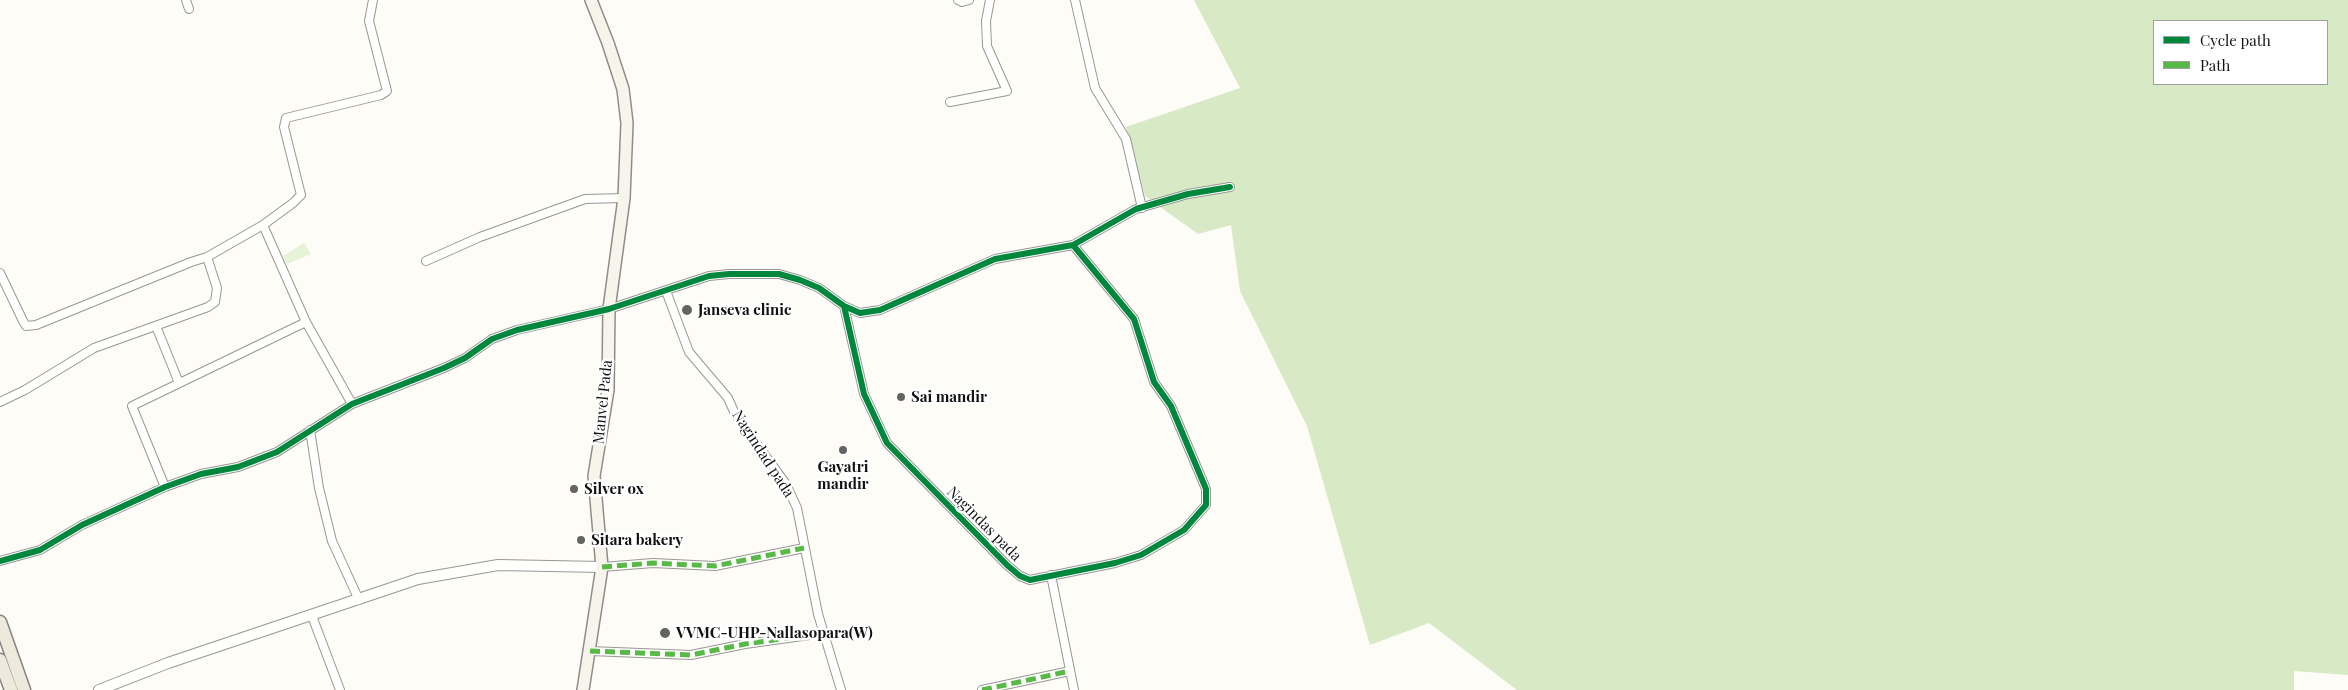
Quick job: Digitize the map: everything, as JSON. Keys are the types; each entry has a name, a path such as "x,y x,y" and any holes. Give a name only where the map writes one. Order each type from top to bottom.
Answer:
{"main road":[{"name":"Manvel Pada","path":"583,690 602,567 594,476 608,390 608,309 624,198 626,106 608,43 591,0"},
{"path":"0,622 24,690"},
{"path":"0,660 11,690"}],"street":[{"path":"186,0 189,9"},
{"path":"0,273 26,326 36,325 190,262 207,257 263,225 293,203 301,194 284,127 286,118 381,95 387,91 369,21 373,0"},
{"path":"958,0 962,2 969,0"},
{"path":"950,102 1007,91 987,46 986,21 990,0"},
{"path":"1075,0 1095,88 1126,138 1142,208"},
{"path":"0,561 40,550 82,525 165,487 202,474 238,467 277,452 352,404 444,368 499,336 559,319 608,309 709,276 779,274 819,288 844,306 860,313 880,310 995,259 1073,245 1124,215 1142,208 1188,194 1230,187"},
{"path":"426,261 480,237 585,200 624,198"},
{"path":"263,225 306,322 352,404"},
{"name":"Nagindas pada","path":"844,306 864,394 887,443 1020,576 1030,580 1115,563 1141,555 1184,530 1206,505 1206,489 1171,406 1154,382 1134,319 1073,245"},
{"path":"0,402 25,390 94,348 208,307 215,302 218,288 207,257"},
{"name":"Nagindad pada","path":"666,291 689,352 728,398 735,414 786,484 797,508 804,548 824,633 841,690"},
{"path":"165,487 132,406 306,322"},
{"path":"156,326 179,383"},
{"path":"310,430 319,488 332,541 360,600"},
{"path":"99,690 168,663 418,580 498,565 602,567 653,563 715,566 804,548"},
{"path":"1051,575 1074,690"},
{"path":"312,616 340,690"},
{"path":"590,651 690,655 745,644 824,633"},
{"path":"982,690 1070,671"}],"green space":[{"path":"1194,0 2348,0 2348,675 2294,671 2294,690 1517,690 1429,623 1370,645 1307,426 1240,291 1231,225 1198,234 1145,196 1126,127 1240,88"},
{"path":"304,243 311,254 287,264 283,256"}],"marked path":[{"path":"602,567 653,563 715,566 804,548"},
{"path":"590,651 691,655 745,644 824,633"},
{"path":"982,690 1070,671"}],"cycle path":[{"path":"0,561 40,550 82,525 165,487 201,474 238,467 277,452 352,404 444,368 465,358 492,339 517,330 609,309 709,276 729,274 779,274 819,288 844,306 860,313 880,310 995,259 1073,245 1136,209 1188,194 1230,187"},
{"path":"844,306 864,394 887,443 1007,565 1020,576 1030,580 1115,563 1141,555 1184,530 1206,505 1206,489 1171,406 1154,382 1134,319 1073,245"}],"place":[{"name":"Janseva clinic","path":"687,310"},
{"name":"Sai mandir","path":"901,397"},
{"name":"Gayatri mandir","path":"843,450"},
{"name":"Silver ox","path":"574,489"},
{"name":"Sitara bakery","path":"581,540"},
{"name":"VVMC-UHP-Nallasopara(W)","path":"665,633"}]}
